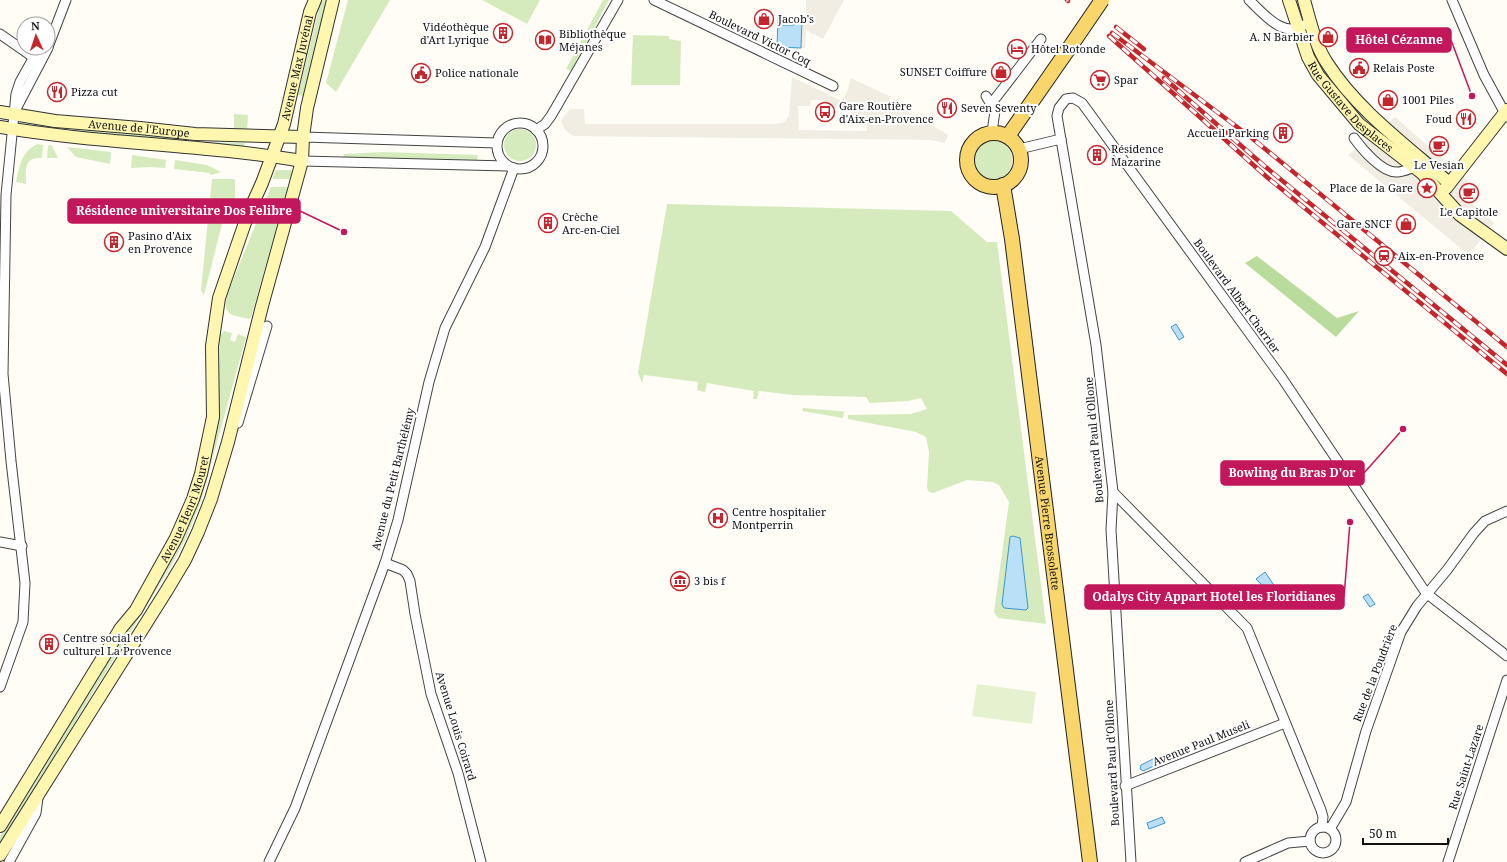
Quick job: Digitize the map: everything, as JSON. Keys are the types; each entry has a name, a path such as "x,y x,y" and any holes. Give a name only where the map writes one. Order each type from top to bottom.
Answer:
{"main road":[{"name":"Avenue Max Juvénal","path":"272,156 284,124 310,12 315,0"},
{"name":"Avenue Max Juvénal","path":"302,161 306,108 333,0"},
{"path":"1008,136 1102,0"},
{"name":"Rue Gustave Desplaces","path":"1289,0 1308,57 1322,80 1359,124 1415,167 1460,215 1507,249"},
{"name":"Rue Gustave Desplaces","path":"1304,0 1319,47 1327,63 1356,100 1449,183"},
{"name":"Avenue de l'Europe","path":"0,112 55,121 195,134 303,137"},
{"path":"1441,194 1506,114"},
{"name":"Avenue de l'Europe","path":"0,127 124,142 272,156 302,161"},
{"path":"992,132 1008,136 1019,149 1021,157 1018,170 1011,181 994,187 985,186 977,182 971,175 966,162 968,150 974,141 982,135 992,132"},
{"name":"Avenue Henri Mouret","path":"0,826 120,628 136,610 176,538 193,499 203,467 213,417 212,346 219,298 248,214 272,156"},
{"name":"Avenue Henri Mouret","path":"0,856 185,560 211,499 302,161"},
{"name":"Avenue Pierre Brossolette","path":"1003,185 1012,239 1090,862"}],"street":[{"path":"56,24 66,0"},
{"path":"302,161 530,167 537,162 541,155 542,141 549,119 618,0"},
{"name":"Boulevard Victor Coq","path":"654,0 834,86"},
{"path":"1249,0 1274,22 1289,30 1304,26 1308,14"},
{"path":"1452,0 1484,74 1506,114"},
{"path":"0,34 33,57 18,88 12,129 6,195 3,374 25,583 23,622 0,687"},
{"path":"992,132 996,111 989,100 1041,38"},
{"path":"14,114 44,56"},
{"name":"Boulevard Albert Charrier","path":"1061,139 1057,116 1059,108 1066,99 1078,100 1282,378 1426,593 1507,656"},
{"path":"536,130 549,119"},
{"path":"511,167 499,156 497,143 502,133 514,124 522,124 536,130 542,141"},
{"path":"303,137 497,143"},
{"path":"1354,138 1363,151 1388,171 1397,172 1415,167"},
{"path":"1019,149 1061,139"},
{"name":"Boulevard Paul d'Ollone","path":"1061,139 1096,345 1113,492 1111,530 1130,862"},
{"name":"Avenue du Petit Barthélémy","path":"269,862 296,808 385,563 398,520 429,382 445,328 485,247 511,167"},
{"path":"211,499 219,487 267,326"},
{"path":"1113,492 1247,628 1321,810 1326,828 1335,834 1337,843 1325,858 1313,849 1310,841 1312,833 1326,828"},
{"name":"Rue de la Poudrière","path":"1326,828 1346,802 1366,731 1401,632 1426,593 1447,570 1485,521 1507,511"},
{"path":"0,542 22,546"},
{"name":"Avenue Louis Coirard","path":"385,563 403,570 407,574 410,581 414,614 431,694 458,773 481,862"},
{"name":"Rue Saint-Lazare","path":"1448,862 1507,680"},
{"name":"Avenue Paul Museli","path":"1125,786 1285,722"},
{"name":"Avenue Henri Mouret","path":"9,862 36,813 38,794"},
{"path":"0,818 12,807"},
{"path":"1245,862 1288,843 1310,841"}],"green space":[{"path":"321,0 327,0 303,96 298,95"},
{"path":"348,0 390,0 336,92 326,83"},
{"path":"482,0 540,0 527,24"},
{"path":"603,0 609,0 571,71 566,69"},
{"path":"633,35 669,36 669,39 681,41 680,85 631,85"},
{"path":"234,114 248,115 247,131 234,131"},
{"path":"520,129 531,134 536,145 531,156 520,161 509,156 504,145 509,134"},
{"path":"64,130 108,130 200,142 245,143 244,147 147,137 135,140"},
{"path":"996,140 1003,143 1009,149 1012,160 1011,168 1003,177 996,180 988,180 981,177 973,168 972,156 975,149 984,141"},
{"path":"38,144 43,145 42,158 31,160 27,165 26,184 16,182 22,160 32,147"},
{"path":"48,145 52,146 58,158 47,158"},
{"path":"67,147 111,152 110,164 76,157"},
{"path":"384,152 478,155 477,161 343,157 344,154"},
{"path":"132,155 166,160 165,168 131,168"},
{"path":"175,160 207,165 221,172 211,175 209,173 174,169"},
{"path":"276,170 291,170 292,173 290,179 272,179"},
{"path":"212,179 235,179 235,197 228,217 224,216 204,295 201,290"},
{"path":"271,187 288,187 251,317 249,319 229,313 227,310 226,300"},
{"path":"667,204 951,211 987,242 997,242 1046,624 998,618 994,612 1009,502 999,485 993,482 967,480 933,493 929,492 927,488 929,452 926,437 916,432 848,419 848,415 911,414 927,409 921,398 908,401 870,403 866,397 793,395 759,391 757,399 753,399 754,391 707,383 705,392 697,390 698,382 644,375 642,383 638,373"},
{"path":"1257,256 1337,318 1359,311 1336,337 1245,263"},
{"path":"224,331 232,333 230,340 235,342 238,334 246,337 201,501 187,536 171,566 0,844 0,836 168,563 218,408 220,336"},
{"path":"803,408 850,412 844,412 843,418 802,411"},
{"path":"977,684 1036,692 1032,724 972,716"}],"shaded area":[{"path":"806,0 844,0 823,39 806,30 805,48 801,48 802,18 806,18"},
{"path":"792,77 842,101 847,92 851,78 891,97 889,101 948,135 945,143 931,140 573,136 565,130 561,120 570,109 584,109 585,124 775,124 784,122 789,116","holes":["811,100 825,100 825,106 853,106 853,117 867,117 867,131 799,130 798,106 810,106"]},
{"name":"Place de la Gare","path":"1395,117 1470,183 1461,194 1494,223 1469,255 1348,155"}],"water":[{"path":"778,18 782,18 782,25 794,25 795,18 802,18 801,48 777,47"},
{"path":"1176,324 1184,337 1179,340 1171,327"},
{"path":"1013,536 1020,538 1028,608 1026,610 1004,608 1002,604 1010,537"},
{"path":"1265,572 1278,591 1272,595 1256,579"},
{"path":"1368,594 1375,604 1370,607 1363,597"},
{"path":"1153,759 1156,765 1143,771 1140,769 1141,765"},
{"path":"1162,817 1165,823 1149,829 1147,823"}],"railway":[{"path":"1116,27 1144,49"},
{"path":"1112,33 1253,139 1507,347"},
{"path":"1109,36 1268,178 1507,374"},
{"path":"1164,78 1262,164 1507,365"}],"place":[{"name":"Jacob's","path":"764,19"},
{"name":"Vidéothèque d'Art Lyrique","path":"503,33"},
{"name":"A. N Barbier","path":"1328,37"},
{"name":"Bibliothèque Méjanes","path":"545,40"},
{"name":"Hôtel Rotonde","path":"1017,49"},
{"name":"Relais Poste","path":"1359,68"},
{"name":"SUNSET Coiffure","path":"1001,72"},
{"name":"Police nationale","path":"421,73"},
{"name":"Spar","path":"1100,80"},
{"name":"Pizza cut","path":"57,92"},
{"name":"Hôtel Cézanne","path":"1472,96"},
{"name":"1001 Piles","path":"1388,100"},
{"name":"Seven Seventy","path":"947,108"},
{"name":"Gare Routière d'Aix-en-Provence","path":"825,112"},
{"name":"Foud","path":"1466,119"},
{"name":"Accueil Parking","path":"1283,133"},
{"name":"Le Vesian","path":"1439,146"},
{"name":"Résidence Mazarine","path":"1097,155"},
{"name":"Place de la Gare","path":"1427,188"},
{"name":"Le Capitole","path":"1469,193"},
{"name":"Crèche Arc-en-Ciel","path":"548,223"},
{"name":"Gare SNCF","path":"1406,224"},
{"name":"Résidence universitaire Dos Felibre","path":"344,232"},
{"name":"Pasino d'Aix en Provence","path":"114,242"},
{"name":"Aix-en-Provence","path":"1384,256"},
{"name":"Bowling du Bras D'or","path":"1403,429"},
{"name":"Centre hospitalier Montperrin","path":"718,518"},
{"name":"Odalys City Appart Hotel les Floridianes","path":"1350,522"},
{"name":"3 bis f","path":"680,581"},
{"name":"Centre social et culturel La Provence","path":"49,644"}]}
